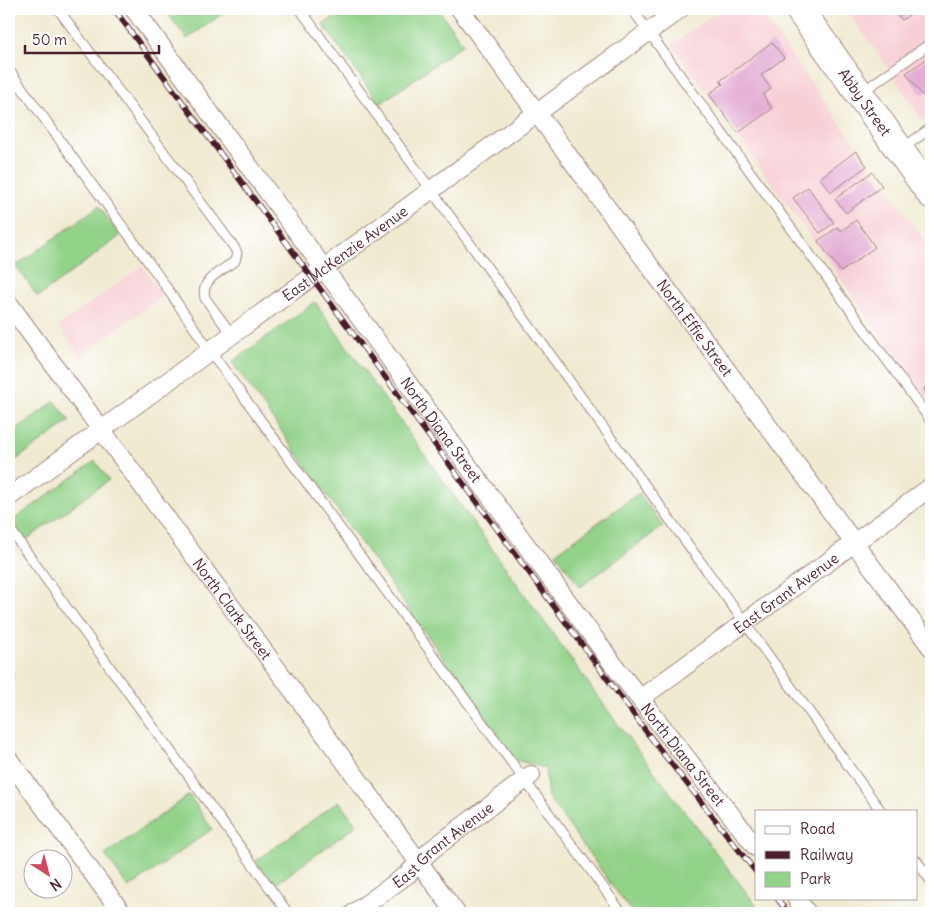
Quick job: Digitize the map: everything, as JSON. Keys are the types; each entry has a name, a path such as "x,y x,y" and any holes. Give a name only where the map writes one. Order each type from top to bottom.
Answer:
{"main road":[{"name":"Abby Street","path":"799,9 900,150 929,187"}],"street":[{"name":"North Diana Street","path":"134,9 616,668 755,846"},
{"name":"North Effie Street","path":"460,9 538,112 931,647"},
{"name":"East McKenzie Avenue","path":"9,497 680,9"},
{"name":"North Clark Street","path":"9,304 456,913"},
{"name":"East Grant Avenue","path":"641,698 931,487"},
{"path":"9,760 122,913"},
{"name":"East Grant Avenue","path":"354,913 408,874 430,851 528,778"},
{"path":"797,900 807,913"}],"lane":[{"path":"58,9 234,248 236,253 235,261 208,281 204,286 203,292 232,335"},
{"path":"300,9 880,810"},
{"path":"632,9 931,421"},
{"path":"860,94 931,43"},
{"path":"9,70 210,350 528,778 622,913"},
{"path":"900,150 931,128"},
{"path":"9,528 288,913"},
{"path":"918,863 931,880"}],"shaded area":[{"path":"722,9 758,9 931,249 931,404 672,45"},
{"path":"845,9 931,9 931,133 888,68"},
{"path":"142,266 163,296 80,356 59,326"}],"green space":[{"path":"164,9 229,9 187,39"},
{"path":"345,9 438,9 463,44 380,104 323,25"},
{"path":"99,206 120,236 38,297 16,266"},
{"path":"315,302 614,719 762,913 632,913 548,797 545,768 516,760 232,362"},
{"path":"55,401 70,421 9,465 9,435"},
{"path":"95,461 109,480 26,540 12,521"},
{"path":"639,493 663,526 580,587 556,553"},
{"path":"189,795 212,829 129,888 105,855"},
{"path":"339,801 357,825 273,886 256,861"}],"building":[{"path":"893,9 918,9 902,20"},
{"path":"772,42 784,58 761,75 771,89 763,95 772,109 738,133 709,94 723,84 720,81"},
{"path":"931,56 931,89 922,95 906,73"},
{"path":"856,151 867,166 831,192 820,178"},
{"path":"872,172 882,186 846,213 835,199"},
{"path":"808,187 834,223 820,233 793,198"},
{"path":"856,220 875,247 841,272 818,241 838,227 841,231"},
{"path":"931,384 931,399 924,389"}],"railway":[{"path":"114,9 648,734 755,871"},
{"path":"778,900 788,913"}]}
